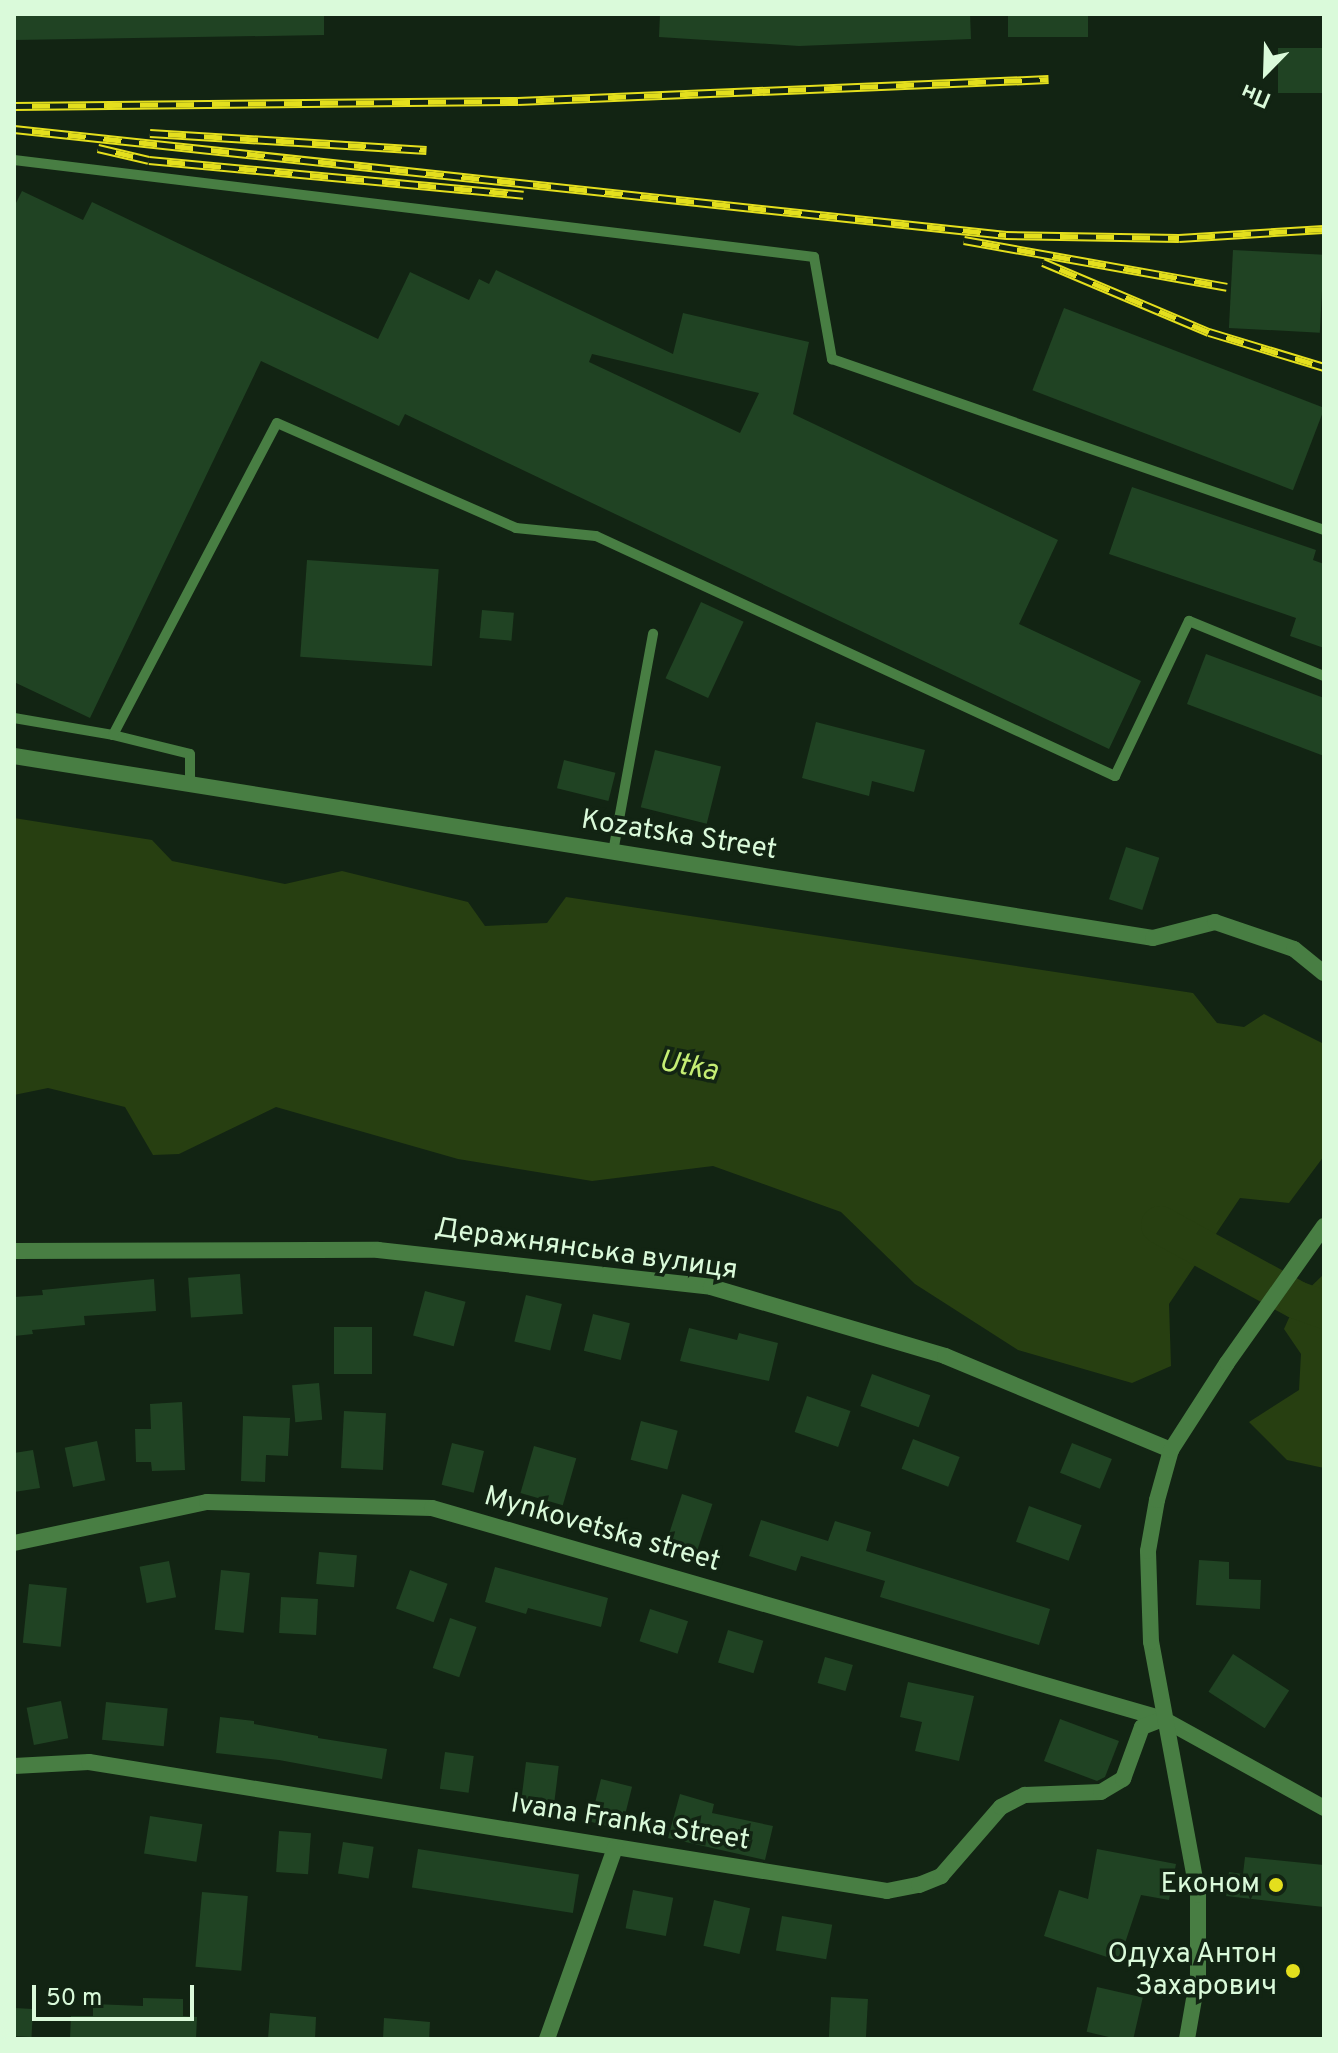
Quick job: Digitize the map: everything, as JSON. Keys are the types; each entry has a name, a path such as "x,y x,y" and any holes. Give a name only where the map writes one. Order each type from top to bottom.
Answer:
{"street":[{"name":"Kozatska Street","path":"14,756 1153,938 1215,922 1294,949 1324,973"},
{"path":"1187,2039 1198,1976 1198,1895 1151,1642 1148,1551 1157,1500 1171,1450 1227,1363 1324,1226"},
{"name":"Деражнянська вулиця","path":"14,1251 378,1250 711,1287 945,1356 1171,1450"},
{"name":"Mynkovetska street","path":"14,1543 207,1502 432,1508 1163,1719 1324,1808"},
{"name":"Ivana Franka Street","path":"14,1766 89,1762 887,1891 919,1885 941,1876 1001,1807 1025,1795 1101,1792 1123,1779 1142,1727 1163,1719"},
{"path":"547,2039 615,1848"}],"lane":[{"path":"14,160 814,257 832,359 1324,530"},
{"path":"113,735 277,423 516,528 596,536 1115,776 1189,621 1324,676"},
{"path":"613,852 653,634"},
{"path":"14,718 113,735 190,754 190,784"}],"water":[{"path":"14,818 152,840 172,861 285,884 342,871 468,902 485,926 547,923 566,897 1193,993 1217,1023 1244,1027 1264,1014 1324,1044 1324,1156 1289,1203 1240,1198 1169,1304 1171,1366 1132,1383 1018,1350 915,1284 841,1212 713,1166 592,1181 458,1159 276,1107 179,1154 153,1155 125,1107 48,1088 14,1095"},
{"path":"1324,1274 1324,1468 1287,1460 1249,1422 1299,1390 1301,1354 1284,1329 1297,1300"}],"building":[{"path":"14,14 324,14 324,35 14,40"},
{"path":"660,14 970,14 971,39 799,46 659,37"},
{"path":"1008,14 1088,14 1088,37 1008,37"},
{"path":"1278,48 1324,48 1324,93 1278,93"},
{"path":"22,191 83,220 92,202 378,339 410,272 469,300 479,279 489,284 496,270 673,354 683,313 809,342 793,414 1058,540 1019,624 1141,681 1109,749 405,414 399,426 261,361 90,718 14,682 14,207","holes":["592,354 759,393 740,433 589,362"]},
{"path":"1233,250 1324,255 1320,333 1229,328"},
{"path":"1064,308 1324,408 1293,490 1032,390"},
{"path":"1132,487 1316,550 1313,560 1324,564 1324,648 1290,636 1296,618 1109,554"},
{"path":"307,560 439,569 432,666 300,657"},
{"path":"701,602 744,622 708,698 666,678"},
{"path":"482,610 514,613 511,641 480,638"},
{"path":"1206,654 1324,698 1324,756 1187,704"},
{"path":"816,722 925,750 914,792 872,781 869,796 802,778"},
{"path":"655,750 721,766 707,824 641,807"},
{"path":"564,760 615,773 608,801 557,788"},
{"path":"1126,847 1159,858 1142,910 1109,899"},
{"path":"240,1274 243,1314 191,1318 188,1278"},
{"path":"154,1279 156,1311 84,1316 85,1325 32,1330 33,1334 14,1336 14,1297 43,1295 42,1290"},
{"path":"425,1291 466,1302 454,1346 413,1335"},
{"path":"526,1295 562,1304 550,1351 514,1342"},
{"path":"593,1314 630,1323 621,1360 584,1351"},
{"path":"334,1327 372,1327 372,1374 334,1374"},
{"path":"689,1328 737,1340 739,1333 778,1343 769,1381 680,1361"},
{"path":"872,1374 930,1395 919,1427 860,1406"},
{"path":"319,1383 322,1420 295,1422 292,1385"},
{"path":"807,1396 850,1411 838,1447 795,1432"},
{"path":"182,1402 185,1470 152,1471 151,1462 136,1462 135,1429 151,1429 150,1404"},
{"path":"344,1411 386,1413 383,1470 341,1468"},
{"path":"243,1416 290,1418 288,1456 266,1455 265,1482 241,1481"},
{"path":"641,1421 678,1431 667,1469 631,1460"},
{"path":"913,1439 960,1457 948,1487 902,1469"},
{"path":"97,1441 105,1480 73,1487 65,1448"},
{"path":"452,1443 484,1451 474,1493 442,1485"},
{"path":"1072,1443 1112,1459 1100,1489 1060,1473"},
{"path":"534,1446 576,1458 563,1505 520,1493"},
{"path":"33,1450 40,1488 14,1492 14,1453"},
{"path":"682,1494 712,1504 696,1553 666,1543"},
{"path":"1029,1506 1082,1525 1069,1561 1016,1542"},
{"path":"761,1520 828,1541 835,1521 871,1532 866,1551 1050,1609 1039,1645 880,1597 885,1581 801,1556 796,1571 749,1556"},
{"path":"319,1552 357,1555 354,1587 316,1584"},
{"path":"1199,1560 1229,1562 1229,1579 1261,1580 1260,1609 1196,1605"},
{"path":"169,1561 176,1597 147,1603 140,1567"},
{"path":"495,1567 608,1598 601,1627 528,1608 526,1614 485,1602"},
{"path":"221,1570 250,1573 244,1633 215,1630"},
{"path":"410,1570 448,1584 434,1622 396,1609"},
{"path":"29,1584 67,1588 61,1647 23,1643"},
{"path":"281,1597 318,1599 316,1635 279,1633"},
{"path":"650,1609 688,1621 678,1654 639,1641"},
{"path":"450,1618 476,1627 459,1677 433,1668"},
{"path":"728,1630 763,1641 753,1673 718,1663"},
{"path":"1233,1654 1289,1690 1265,1728 1208,1692"},
{"path":"825,1657 853,1665 845,1691 818,1683"},
{"path":"908,1682 974,1696 959,1761 915,1751 922,1722 900,1717"},
{"path":"61,1701 68,1738 34,1745 27,1708"},
{"path":"106,1702 168,1708 164,1746 102,1740"},
{"path":"220,1717 254,1721 254,1724 318,1738 387,1749 382,1779 279,1760 216,1753"},
{"path":"1060,1719 1119,1741 1105,1777 1097,1781 1044,1761"},
{"path":"445,1752 474,1756 469,1793 440,1789"},
{"path":"526,1762 559,1766 553,1816 520,1812"},
{"path":"601,1779 632,1787 621,1829 590,1822"},
{"path":"680,1794 714,1804 712,1813 773,1826 765,1860 668,1838"},
{"path":"150,1816 202,1824 196,1862 144,1854"},
{"path":"279,1831 311,1833 308,1874 276,1872"},
{"path":"343,1842 374,1847 369,1878 338,1874"},
{"path":"418,1849 579,1874 573,1913 412,1888"},
{"path":"1097,1849 1176,1864 1169,1900 1141,1895 1119,1961 1044,1936 1059,1890 1088,1899"},
{"name":"Економ","path":"1245,1857 1324,1865 1324,1907 1226,1896 1229,1872 1243,1874"},
{"path":"633,1890 673,1898 666,1936 626,1928"},
{"path":"202,1892 248,1896 241,1971 195,1967"},
{"path":"714,1900 750,1908 739,1954 703,1946"},
{"path":"782,1916 832,1925 826,1959 776,1950"},
{"path":"1097,1987 1143,1998 1133,2039 1087,2032"},
{"path":"831,1997 868,1999 866,2039 829,2039"},
{"path":"143,1998 183,1999 183,2016 197,2017 196,2039 70,2039 71,2016 93,2016 93,2004 143,2006"},
{"path":"14,2008 33,2009 32,2037 14,2036"},
{"path":"270,2013 316,2017 315,2039 268,2039"},
{"path":"384,2018 430,2022 429,2039 383,2039"}],"waterway":[{"name":"Utka","path":"1160,1225 1297,1300 1324,1310"}],"railway":[{"path":"14,106 518,101 1049,79"},
{"path":"14,129 1006,235 1179,238 1324,229"},
{"path":"150,133 426,150"},
{"path":"98,148 149,160 523,195"},
{"path":"964,240 1227,287"},
{"path":"1043,262 1209,332 1324,367"}],"place":[{"name":"Економ","path":"1276,1885"},
{"name":"Одуха Антон Захарович","path":"1293,1971"}]}
